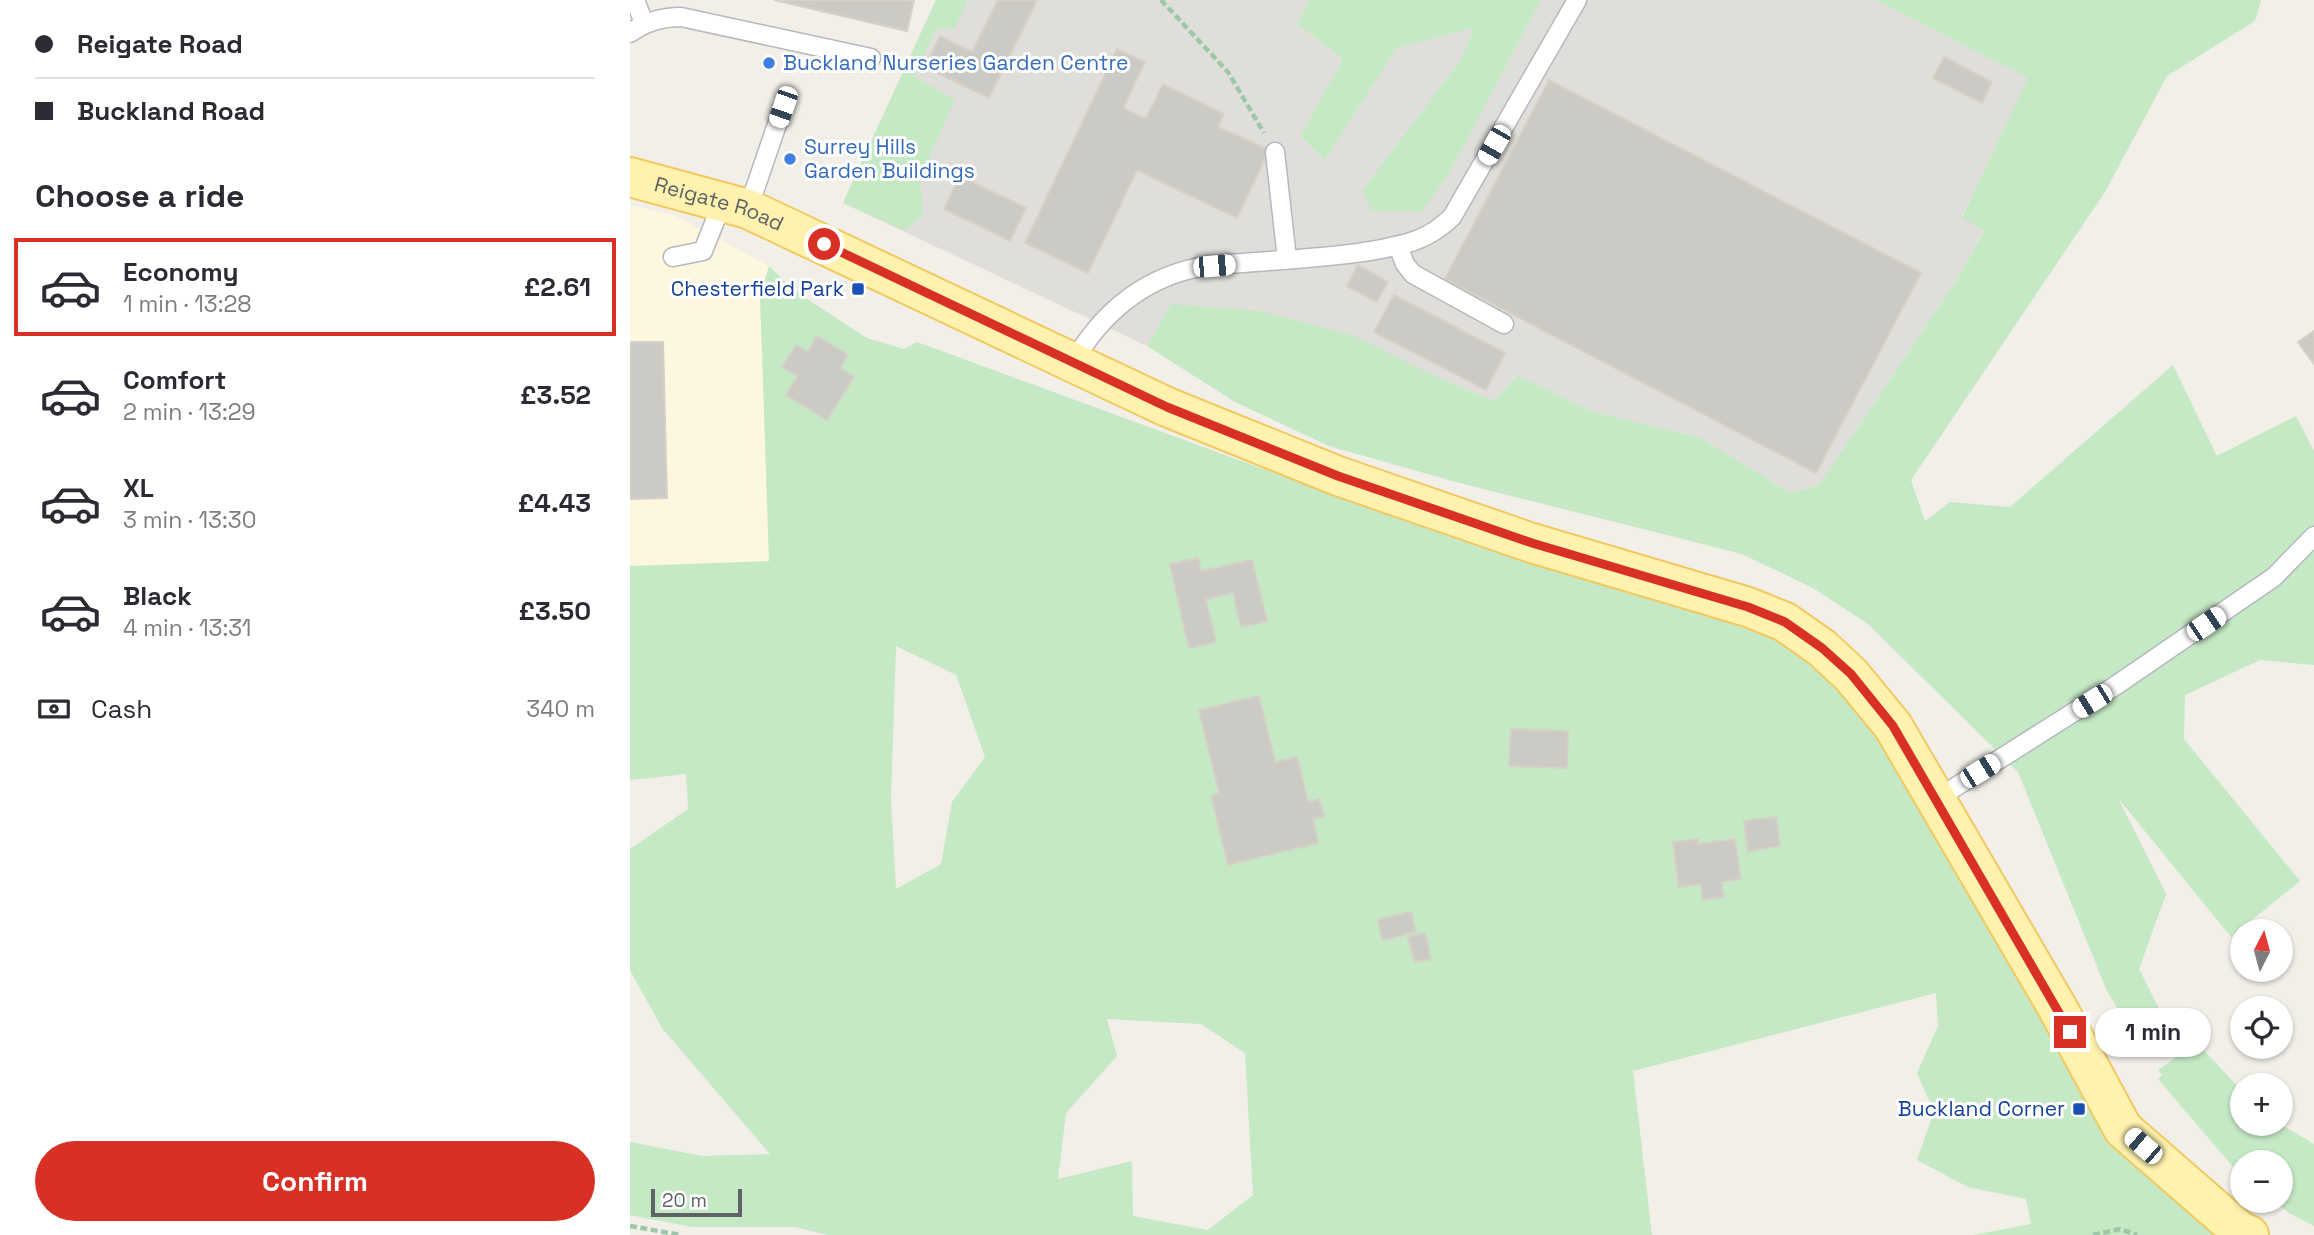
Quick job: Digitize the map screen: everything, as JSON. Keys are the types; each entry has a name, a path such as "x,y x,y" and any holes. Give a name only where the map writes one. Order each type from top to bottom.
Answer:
{"main road":[{"name":"Reigate Road","path":"630,177 736,205 1167,407 1338,476 1532,543 1748,607 1785,622 1822,648 1851,674 1893,726 2057,1007 2123,1129 2240,1231 2249,1235"}],"lane":[{"path":"635,0 637,28 668,17 681,17 871,58"},
{"path":"1073,363 1088,337 1109,313 1161,280 1196,268 1353,254 1425,239 1452,217 1577,0"},
{"path":"673,257 703,251 736,205 783,107"},
{"path":"1275,152 1287,259"},
{"path":"1398,246 1405,264 1413,274 1504,324"},
{"path":"1928,787 2115,686 2274,577 2314,536"}],"path":[{"path":"1161,0 1228,72 1275,152"},
{"path":"630,1226 681,1235"},
{"path":"2093,1235 2120,1229 2137,1235"}],"shaded area":[{"path":"936,0 1309,0 1297,24 1343,59 1300,136 1325,160 1397,48 1474,28 1460,61 1362,190 1449,174 1541,0 1875,0 2029,78 1962,216 1984,230 1958,278 1819,485 1791,493 1699,437 1593,412 1518,375 1493,401 1424,371 1171,304 1147,346 843,203"},
{"path":"630,205 673,215 769,266 760,295 769,562 630,566"}],"green space":[{"path":"936,0 964,0 967,3 954,29 936,29 915,77 955,100 920,179 923,217 904,230 843,203"},
{"path":"1309,0 1541,0 1449,174 1421,212 1372,211 1362,190 1460,61 1474,28 1397,48 1325,160 1300,136 1343,59 1297,24"},
{"path":"1875,0 2261,0 2255,21 2167,76 2105,192 1911,480 1925,521 1950,502 2010,507 2173,365 2217,456 2296,416 2314,451 2314,665 2260,660 2185,695 2184,739 2300,881 2253,919 2230,919 2230,936 2118,798 2166,894 2139,969 2168,1027 2143,1049 2107,991 2018,772 1868,624 1813,588 1742,554 1452,481 1329,446 1235,402 1147,346 1171,304 1261,311 1355,336 1424,371 1493,401 1518,375 1593,412 1699,437 1791,493 1819,485 1958,278 1984,231 1962,217 2028,78"},
{"path":"769,266 795,291 867,338 904,349 917,342 1350,501 1534,563 1713,615 1783,642 1852,691 1961,884 2228,1235 1973,1235 2031,1224 2026,1199 1968,1187 1917,1160 1934,1112 1917,1073 1938,1026 1936,993 1633,1071 1652,1235 828,1235 795,1227 692,1227 630,1215 630,1142 702,1156 770,1154 662,1028 630,970 630,849 688,809 686,774 630,780 630,566 769,561 760,295","holes":["896,646 956,675 985,757 952,802 941,864 896,889 891,799","1107,1019 1201,1024 1245,1053 1253,1195 1208,1230 1133,1216 1132,1161 1058,1179 1066,1113 1117,1056"]},
{"path":"2197,1043 2230,1078 2230,1136 2293,1136 2293,1132 2314,1144 2314,1226 2289,1213 2293,1213 2293,1150 2230,1150 2230,1163 2158,1079 2162,1075 2158,1070"}],"building":[{"path":"774,0 914,0 907,31"},
{"path":"998,0 1037,0 989,98 925,67 940,36 972,52"},
{"path":"1117,49 1145,62 1123,108 1146,119 1163,84 1224,114 1218,127 1269,150 1237,218 1137,170 1088,273 1025,243"},
{"path":"1944,57 1992,82 1982,103 1933,78"},
{"path":"1549,80 1921,273 1816,473 1445,279"},
{"path":"960,176 1026,208 1010,241 944,209"},
{"path":"1358,265 1388,282 1377,302 1347,286"},
{"path":"1394,295 1505,353 1486,390 1374,332"},
{"path":"2314,331 2314,364 2298,342"},
{"path":"817,336 848,355 840,368 854,377 827,420 786,395 798,376 782,367 796,345 808,352"},
{"path":"630,342 663,342 667,498 630,499"},
{"path":"1198,558 1201,571 1252,560 1267,621 1241,627 1233,593 1206,599 1216,642 1189,648 1170,564"},
{"path":"1259,696 1275,762 1297,757 1308,802 1319,799 1324,816 1313,819 1318,843 1228,865 1211,796 1219,793 1199,710"},
{"path":"1511,729 1568,731 1567,768 1509,766"},
{"path":"1776,817 1780,846 1748,851 1744,821"},
{"path":"1698,839 1698,844 1735,839 1741,879 1721,882 1724,897 1703,900 1701,884 1679,887 1673,842"},
{"path":"1411,912 1416,932 1382,940 1378,919"},
{"path":"1425,933 1431,959 1415,962 1408,937"}],"place":[{"name":"Buckland Nurseries Garden Centre","path":"769,63"},
{"name":"Surrey Hills Garden Buildings","path":"790,159"},
{"name":"Chesterfield Park","path":"858,289"},
{"name":"Buckland Corner","path":"2079,1109"}],"route":[{"path":"824,244 1167,407 1338,476 1532,543 1748,607 1785,622 1822,648 1851,674 1893,726 2070,1032"}]}
